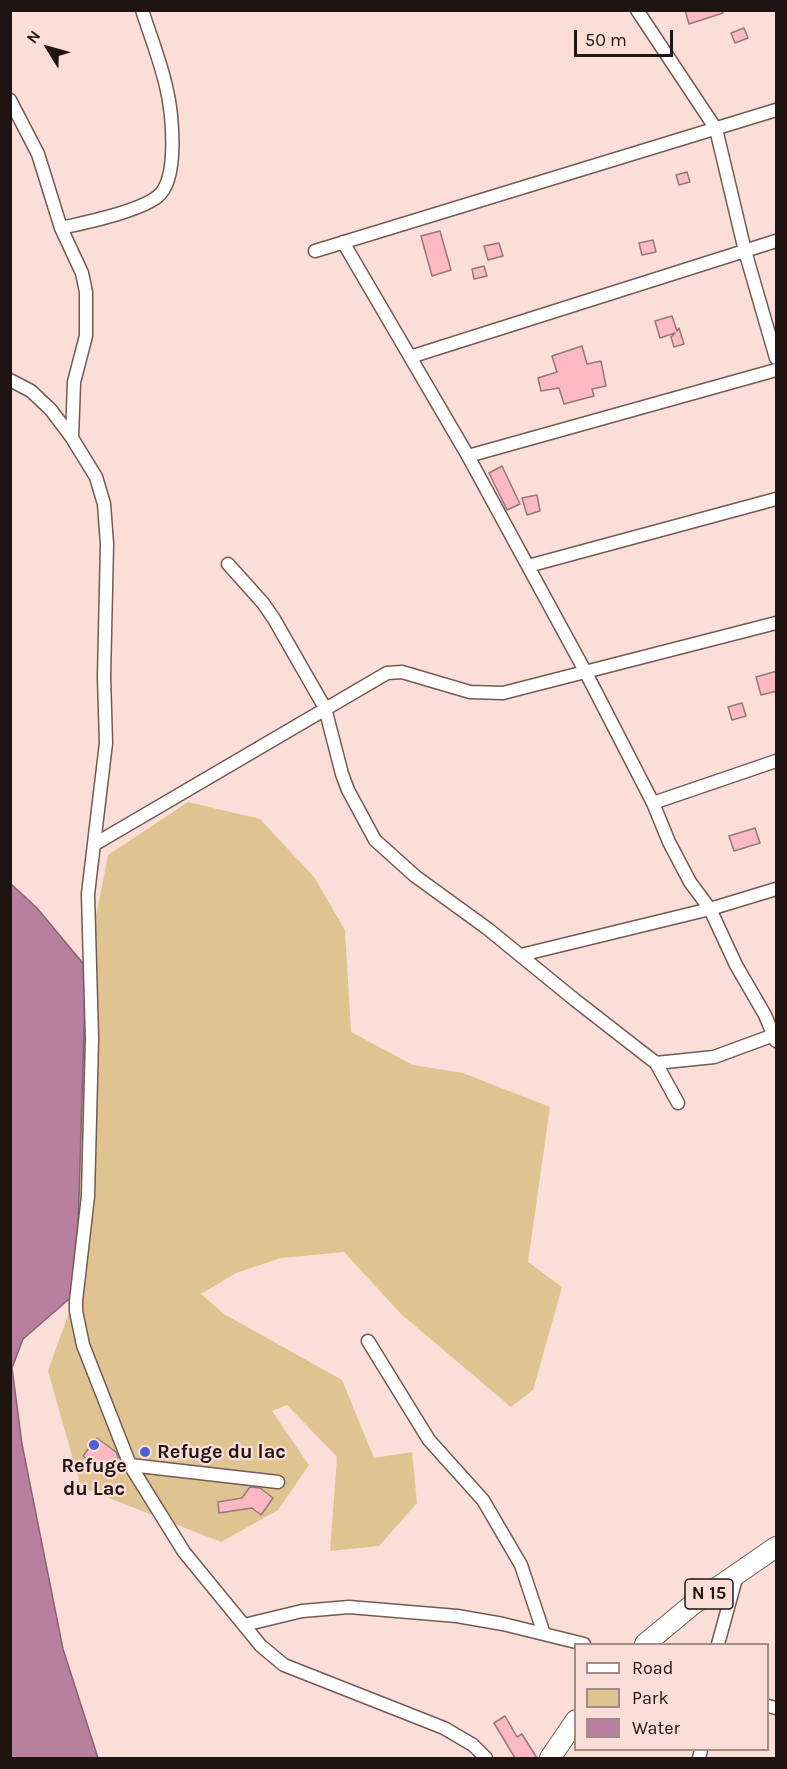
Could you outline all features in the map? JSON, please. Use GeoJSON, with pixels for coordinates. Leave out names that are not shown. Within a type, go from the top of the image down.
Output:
{"type":"FeatureCollection","features":[{"type":"Feature","properties":{"kind":"main road","name":"N 15"},"geometry":{"type":"LineString","coordinates":[[646,1643],[692,1605],[777,1546]]}},
{"type":"Feature","properties":{"kind":"main road"},"geometry":{"type":"LineString","coordinates":[[549,1758],[574,1723]]}},
{"type":"Feature","properties":{"kind":"street"},"geometry":{"type":"LineString","coordinates":[[61,228],[128,210],[158,197],[167,185],[171,168],[172,129],[166,86],[142,10]]}},
{"type":"Feature","properties":{"kind":"street"},"geometry":{"type":"LineString","coordinates":[[640,11],[716,129],[745,251],[777,358]]}},
{"type":"Feature","properties":{"kind":"street"},"geometry":{"type":"LineString","coordinates":[[11,99],[38,154],[61,228],[82,273],[86,292],[86,336],[74,382],[72,438]]}},
{"type":"Feature","properties":{"kind":"street"},"geometry":{"type":"LineString","coordinates":[[315,251],[777,110]]}},
{"type":"Feature","properties":{"kind":"street"},"geometry":{"type":"LineString","coordinates":[[410,357],[777,241]]}},
{"type":"Feature","properties":{"kind":"street"},"geometry":{"type":"LineString","coordinates":[[344,243],[468,456],[585,671],[653,803],[669,842],[690,882],[710,909],[736,964],[772,1020],[775,1038],[714,1057],[656,1063]]}},
{"type":"Feature","properties":{"kind":"street"},"geometry":{"type":"LineString","coordinates":[[468,456],[777,370]]}},
{"type":"Feature","properties":{"kind":"street"},"geometry":{"type":"LineString","coordinates":[[10,380],[31,391],[51,410],[72,438],[96,477],[104,504],[107,544],[104,677],[106,743],[88,894],[92,1039],[88,1196],[76,1311],[82,1345],[130,1466],[184,1552],[261,1646],[284,1665],[444,1728],[473,1745],[486,1758]]}},
{"type":"Feature","properties":{"kind":"street"},"geometry":{"type":"LineString","coordinates":[[528,566],[777,499]]}},
{"type":"Feature","properties":{"kind":"street"},"geometry":{"type":"LineString","coordinates":[[228,564],[263,603],[325,708],[348,790],[375,840],[415,876],[521,955],[574,1000],[656,1063],[678,1103]]}},
{"type":"Feature","properties":{"kind":"street"},"geometry":{"type":"LineString","coordinates":[[95,844],[387,673],[402,672],[470,692],[503,693],[777,623]]}},
{"type":"Feature","properties":{"kind":"street"},"geometry":{"type":"LineString","coordinates":[[653,803],[777,761]]}},
{"type":"Feature","properties":{"kind":"street"},"geometry":{"type":"LineString","coordinates":[[521,955],[710,909],[777,889]]}},
{"type":"Feature","properties":{"kind":"street"},"geometry":{"type":"LineString","coordinates":[[368,1341],[429,1440],[483,1500],[521,1566],[544,1634]]}},
{"type":"Feature","properties":{"kind":"street"},"geometry":{"type":"LineString","coordinates":[[130,1466],[278,1482]]}},
{"type":"Feature","properties":{"kind":"street"},"geometry":{"type":"LineString","coordinates":[[718,1643],[737,1575]]}},
{"type":"Feature","properties":{"kind":"street"},"geometry":{"type":"LineString","coordinates":[[244,1625],[302,1611],[349,1606],[457,1616],[503,1624],[580,1643]]}},
{"type":"Feature","properties":{"kind":"green space"},"geometry":{"type":"Polygon","coordinates":[[[188,802],[260,819],[314,877],[345,930],[351,1032],[413,1065],[463,1073],[550,1107],[528,1262],[562,1287],[533,1390],[511,1407],[401,1314],[344,1252],[281,1258],[236,1273],[201,1294],[224,1314],[342,1380],[374,1458],[412,1452],[417,1503],[379,1546],[330,1551],[337,1457],[287,1405],[272,1411],[309,1465],[278,1510],[221,1542],[81,1487],[48,1371],[76,1293],[86,967],[108,855],[188,802]]]}},
{"type":"Feature","properties":{"kind":"water"},"geometry":{"type":"Polygon","coordinates":[[[10,883],[37,908],[86,967],[76,1293],[23,1339],[12,1368],[22,1444],[63,1649],[98,1758],[11,1758],[10,883]]]}},
{"type":"Feature","properties":{"kind":"building"},"geometry":{"type":"Polygon","coordinates":[[[685,10],[723,10],[723,13],[689,24],[685,10]]]}},
{"type":"Feature","properties":{"kind":"building"},"geometry":{"type":"Polygon","coordinates":[[[744,28],[748,38],[735,43],[731,33],[744,28]]]}},
{"type":"Feature","properties":{"kind":"building"},"geometry":{"type":"Polygon","coordinates":[[[687,172],[690,182],[679,185],[676,175],[687,172]]]}},
{"type":"Feature","properties":{"kind":"building"},"geometry":{"type":"Polygon","coordinates":[[[440,231],[451,270],[432,276],[421,236],[440,231]]]}},
{"type":"Feature","properties":{"kind":"building"},"geometry":{"type":"Polygon","coordinates":[[[653,240],[656,252],[642,255],[639,243],[653,240]]]}},
{"type":"Feature","properties":{"kind":"building"},"geometry":{"type":"Polygon","coordinates":[[[499,243],[503,256],[488,260],[484,246],[499,243]]]}},
{"type":"Feature","properties":{"kind":"building"},"geometry":{"type":"Polygon","coordinates":[[[484,266],[487,276],[474,279],[472,269],[484,266]]]}},
{"type":"Feature","properties":{"kind":"building"},"geometry":{"type":"Polygon","coordinates":[[[672,316],[684,344],[674,347],[671,337],[675,333],[660,338],[655,321],[672,316]]]}},
{"type":"Feature","properties":{"kind":"building"},"geometry":{"type":"Polygon","coordinates":[[[582,346],[587,364],[601,361],[606,386],[592,389],[594,396],[564,404],[559,388],[541,391],[538,378],[557,372],[552,356],[582,346]]]}},
{"type":"Feature","properties":{"kind":"building"},"geometry":{"type":"Polygon","coordinates":[[[502,466],[520,504],[507,510],[489,473],[502,466]]]}},
{"type":"Feature","properties":{"kind":"building"},"geometry":{"type":"Polygon","coordinates":[[[537,495],[540,511],[527,515],[522,498],[537,495]]]}},
{"type":"Feature","properties":{"kind":"building"},"geometry":{"type":"Polygon","coordinates":[[[777,671],[777,691],[761,695],[756,677],[777,671]]]}},
{"type":"Feature","properties":{"kind":"building"},"geometry":{"type":"Polygon","coordinates":[[[742,703],[746,716],[732,720],[728,707],[742,703]]]}},
{"type":"Feature","properties":{"kind":"building"},"geometry":{"type":"Polygon","coordinates":[[[755,828],[760,843],[734,851],[729,836],[755,828]]]}},
{"type":"Feature","properties":{"kind":"building"},"geometry":{"type":"Polygon","coordinates":[[[97,1438],[116,1452],[118,1457],[106,1473],[83,1456],[97,1438]]]}},
{"type":"Feature","properties":{"kind":"building"},"geometry":{"type":"Polygon","coordinates":[[[250,1487],[260,1488],[273,1498],[261,1515],[252,1508],[219,1513],[218,1502],[242,1498],[250,1487]]]}},
{"type":"Feature","properties":{"kind":"building"},"geometry":{"type":"Polygon","coordinates":[[[505,1716],[517,1737],[522,1734],[537,1758],[515,1758],[494,1723],[505,1716]]]}},
{"type":"Feature","properties":{"kind":"place","name":"Refuge du Lac"},"geometry":{"type":"Point","coordinates":[94,1445]}},
{"type":"Feature","properties":{"kind":"place","name":"Refuge du lac"},"geometry":{"type":"Point","coordinates":[145,1452]}}]}
